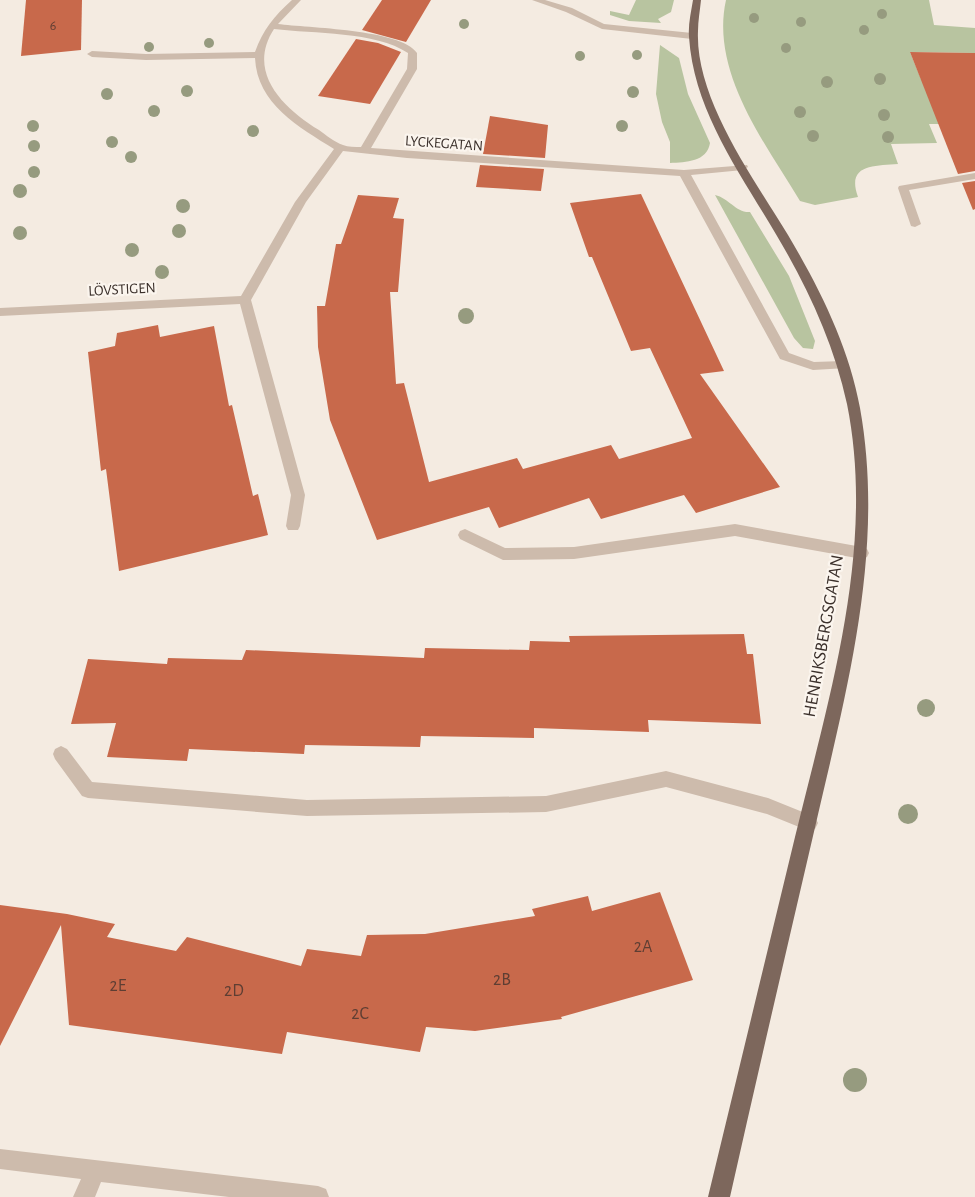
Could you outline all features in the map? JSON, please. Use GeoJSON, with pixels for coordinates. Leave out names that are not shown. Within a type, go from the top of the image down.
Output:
{"type":"FeatureCollection","features":[{"type":"Feature","properties":{"kind":"main road","name":"HENRIKSBERGSGATAN"},"geometry":{"type":"LineString","coordinates":[[698,0],[692,36],[706,96],[723,133],[799,264],[831,333],[843,365],[854,410],[864,480],[862,553],[841,679],[719,1197]]}},
{"type":"Feature","properties":{"kind":"street"},"geometry":{"type":"LineString","coordinates":[[92,54],[146,57],[259,55],[278,17],[297,0]]}},
{"type":"Feature","properties":{"kind":"street"},"geometry":{"type":"LineString","coordinates":[[536,0],[569,10],[602,26],[692,36]]}},
{"type":"Feature","properties":{"kind":"street"},"geometry":{"type":"LineString","coordinates":[[272,26],[383,39],[401,44],[411,51],[414,59],[412,69],[364,151]]}},
{"type":"Feature","properties":{"kind":"street","name":"LYCKEGATAN"},"geometry":{"type":"LineString","coordinates":[[259,55],[260,71],[272,96],[295,120],[340,148],[684,173],[743,167]]}},
{"type":"Feature","properties":{"kind":"street"},"geometry":{"type":"LineString","coordinates":[[293,526],[298,495],[245,300],[285,227],[325,165],[340,148]]}},
{"type":"Feature","properties":{"kind":"street"},"geometry":{"type":"LineString","coordinates":[[684,173],[784,356],[813,366],[843,365]]}},
{"type":"Feature","properties":{"kind":"street"},"geometry":{"type":"LineString","coordinates":[[915,224],[903,188],[975,176]]}},
{"type":"Feature","properties":{"kind":"street","name":"LÖVSTIGEN"},"geometry":{"type":"LineString","coordinates":[[0,312],[245,300]]}},
{"type":"Feature","properties":{"kind":"street"},"geometry":{"type":"LineString","coordinates":[[465,535],[503,554],[562,553],[735,530],[862,553]]}},
{"type":"Feature","properties":{"kind":"street"},"geometry":{"type":"LineString","coordinates":[[61,754],[88,790],[307,808],[534,805],[666,779],[768,806],[808,823]]}},
{"type":"Feature","properties":{"kind":"street"},"geometry":{"type":"LineString","coordinates":[[0,1159],[318,1197]]}},
{"type":"Feature","properties":{"kind":"street"},"geometry":{"type":"LineString","coordinates":[[84,1197],[95,1171]]}},
{"type":"Feature","properties":{"kind":"green space"},"geometry":{"type":"Polygon","coordinates":[[[636,0],[674,0],[671,12],[658,19],[661,23],[629,21],[610,15],[610,11],[629,15],[636,0]]]}},
{"type":"Feature","properties":{"kind":"green space"},"geometry":{"type":"Polygon","coordinates":[[[726,0],[929,0],[934,25],[975,28],[975,53],[910,52],[921,79],[975,81],[975,124],[929,124],[937,143],[891,144],[898,164],[872,167],[859,173],[855,186],[858,197],[815,205],[800,201],[757,131],[733,80],[726,54],[723,27],[726,0]]]}},
{"type":"Feature","properties":{"kind":"green space"},"geometry":{"type":"Polygon","coordinates":[[[660,45],[679,58],[688,94],[710,143],[705,154],[695,160],[670,163],[670,142],[662,122],[656,94],[660,45]]]}},
{"type":"Feature","properties":{"kind":"green space"},"geometry":{"type":"Polygon","coordinates":[[[715,195],[745,212],[750,212],[789,276],[815,341],[813,349],[803,348],[794,338],[715,195]]]}},
{"type":"Feature","properties":{"kind":"building"},"geometry":{"type":"Polygon","coordinates":[[[26,0],[82,0],[81,50],[21,56],[26,0]]]}},
{"type":"Feature","properties":{"kind":"building"},"geometry":{"type":"Polygon","coordinates":[[[382,0],[431,0],[406,42],[362,30],[382,0]]]}},
{"type":"Feature","properties":{"kind":"building"},"geometry":{"type":"Polygon","coordinates":[[[356,39],[378,43],[401,52],[370,104],[318,96],[356,39]]]}},
{"type":"Feature","properties":{"kind":"building"},"geometry":{"type":"Polygon","coordinates":[[[910,52],[975,53],[975,171],[958,174],[910,52]]]}},
{"type":"Feature","properties":{"kind":"building"},"geometry":{"type":"Polygon","coordinates":[[[490,116],[548,125],[545,158],[483,154],[490,116]]]}},
{"type":"Feature","properties":{"kind":"building"},"geometry":{"type":"Polygon","coordinates":[[[480,165],[544,169],[541,191],[476,187],[480,165]]]}},
{"type":"Feature","properties":{"kind":"building"},"geometry":{"type":"Polygon","coordinates":[[[975,181],[975,209],[973,210],[962,183],[975,181]]]}},
{"type":"Feature","properties":{"kind":"building"},"geometry":{"type":"Polygon","coordinates":[[[641,194],[724,371],[700,374],[780,487],[696,513],[684,495],[601,519],[589,498],[499,528],[489,507],[377,540],[330,420],[318,347],[317,306],[325,306],[336,244],[341,244],[358,195],[399,198],[393,218],[404,219],[398,292],[390,292],[396,384],[404,383],[429,482],[517,458],[523,469],[611,445],[619,459],[692,438],[650,348],[631,351],[592,257],[589,257],[570,203],[641,194]]]}},
{"type":"Feature","properties":{"kind":"building"},"geometry":{"type":"Polygon","coordinates":[[[158,325],[160,337],[214,326],[229,406],[232,405],[253,496],[258,494],[268,535],[119,571],[106,469],[101,471],[88,352],[115,346],[117,333],[158,325]]]}},
{"type":"Feature","properties":{"kind":"building"},"geometry":{"type":"Polygon","coordinates":[[[744,634],[747,654],[753,654],[761,724],[648,720],[649,732],[534,728],[534,738],[421,736],[420,747],[305,745],[304,754],[189,749],[187,761],[107,757],[116,723],[71,724],[88,659],[167,664],[168,658],[242,660],[246,650],[424,658],[425,648],[529,650],[530,641],[570,642],[569,636],[744,634]]]}},
{"type":"Feature","properties":{"kind":"building"},"geometry":{"type":"Polygon","coordinates":[[[660,892],[693,980],[561,1017],[562,1019],[475,1031],[426,1027],[420,1052],[287,1032],[282,1054],[69,1025],[61,925],[0,1046],[0,905],[67,914],[115,924],[107,937],[176,951],[187,937],[301,966],[307,949],[361,956],[367,935],[425,934],[535,916],[532,909],[588,896],[592,911],[660,892]]]}}]}
